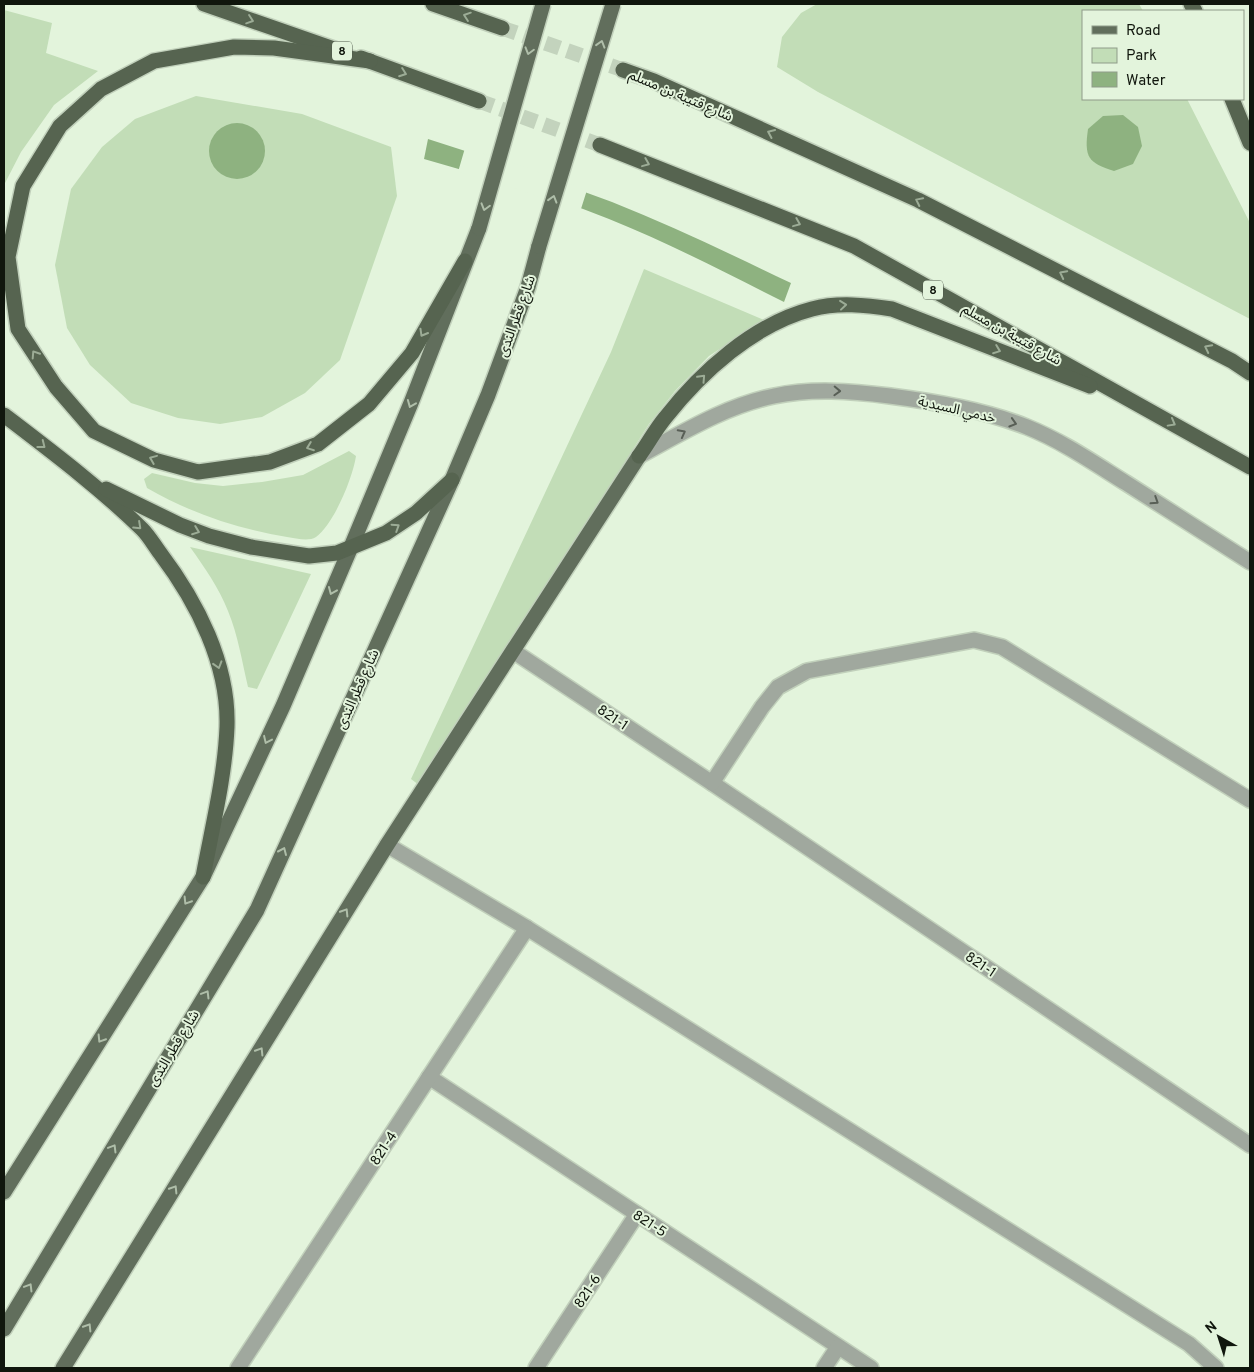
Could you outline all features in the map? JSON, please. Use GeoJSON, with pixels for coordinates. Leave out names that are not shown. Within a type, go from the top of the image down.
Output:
{"type":"FeatureCollection","features":[{"type":"Feature","properties":{"kind":"highway","name":"8"},"geometry":{"type":"LineString","coordinates":[[204,4],[479,101]]}},
{"type":"Feature","properties":{"kind":"highway"},"geometry":{"type":"LineString","coordinates":[[433,4],[502,28]]}},
{"type":"Feature","properties":{"kind":"highway"},"geometry":{"type":"LineString","coordinates":[[370,61],[274,48],[234,47],[154,62],[101,89],[60,126],[23,186],[8,257],[18,329],[56,387],[94,431],[154,460],[198,472],[270,462],[318,444],[369,404],[412,353],[465,261]]}},
{"type":"Feature","properties":{"kind":"highway","name":"شارع قتيبة بن مسلم"},"geometry":{"type":"LineString","coordinates":[[623,70],[654,81],[918,200],[1232,361],[1250,373]]}},
{"type":"Feature","properties":{"kind":"highway"},"geometry":{"type":"LineString","coordinates":[[1232,100],[1250,143]]}},
{"type":"Feature","properties":{"kind":"highway","name":"شارع قتيبة بن مسلم"},"geometry":{"type":"LineString","coordinates":[[600,145],[854,246],[1250,467]]}},
{"type":"Feature","properties":{"kind":"highway"},"geometry":{"type":"LineString","coordinates":[[639,456],[664,419],[713,366],[767,326],[813,308],[858,304],[892,309],[1146,408]]}},
{"type":"Feature","properties":{"kind":"highway"},"geometry":{"type":"LineString","coordinates":[[4,415],[89,481],[143,530],[173,570],[197,612],[211,642],[223,680],[227,726],[223,763],[203,877]]}},
{"type":"Feature","properties":{"kind":"highway"},"geometry":{"type":"LineString","coordinates":[[89,481],[180,525],[209,536],[251,547],[309,556],[337,553],[386,534],[416,513],[452,480]]}},
{"type":"Feature","properties":{"kind":"main road"},"geometry":{"type":"LineString","coordinates":[[4,1192],[203,877],[283,706],[411,403],[479,228],[543,4]]}},
{"type":"Feature","properties":{"kind":"main road","name":"شارع قطر الندى"},"geometry":{"type":"LineString","coordinates":[[4,1329],[256,910],[452,480],[488,395],[528,286],[613,4]]}},
{"type":"Feature","properties":{"kind":"main road"},"geometry":{"type":"LineString","coordinates":[[63,1368],[387,845],[639,456]]}},
{"type":"Feature","properties":{"kind":"street","name":"خدمي السيدية"},"geometry":{"type":"LineString","coordinates":[[639,456],[700,423],[736,407],[773,396],[812,390],[855,392],[915,399],[979,413],[1027,427],[1071,448],[1250,562]]}},
{"type":"Feature","properties":{"kind":"street"},"geometry":{"type":"LineString","coordinates":[[712,783],[778,687],[807,671],[974,640],[1002,647],[1250,800]]}},
{"type":"Feature","properties":{"kind":"street","name":"821-1"},"geometry":{"type":"LineString","coordinates":[[513,651],[1250,1144]]}},
{"type":"Feature","properties":{"kind":"street"},"geometry":{"type":"LineString","coordinates":[[387,845],[527,928],[1189,1344],[1216,1368]]}},
{"type":"Feature","properties":{"kind":"street","name":"821-4"},"geometry":{"type":"LineString","coordinates":[[238,1368],[527,928]]}},
{"type":"Feature","properties":{"kind":"street","name":"821-5"},"geometry":{"type":"LineString","coordinates":[[429,1077],[871,1368]]}},
{"type":"Feature","properties":{"kind":"street","name":"821-6"},"geometry":{"type":"LineString","coordinates":[[536,1368],[638,1214]]}},
{"type":"Feature","properties":{"kind":"street"},"geometry":{"type":"LineString","coordinates":[[824,1368],[838,1346]]}},
{"type":"Feature","properties":{"kind":"green space"},"geometry":{"type":"Polygon","coordinates":[[[817,4],[1139,4],[1142,10],[1082,10],[1082,100],[1188,100],[1250,223],[1250,319],[818,92],[777,67],[782,37],[801,13],[817,4]]]}},
{"type":"Feature","properties":{"kind":"green space"},"geometry":{"type":"Polygon","coordinates":[[[4,10],[52,23],[46,53],[98,71],[54,105],[21,152],[4,185],[4,10]]]}},
{"type":"Feature","properties":{"kind":"green space"},"geometry":{"type":"Polygon","coordinates":[[[196,96],[302,114],[391,147],[397,196],[340,360],[305,393],[262,417],[220,424],[178,418],[131,403],[90,365],[67,328],[55,265],[71,189],[102,147],[135,119],[196,96]]]}},
{"type":"Feature","properties":{"kind":"green space"},"geometry":{"type":"Polygon","coordinates":[[[644,269],[764,320],[709,356],[675,391],[649,424],[419,785],[411,779],[611,352],[644,269]]]}},
{"type":"Feature","properties":{"kind":"green space"},"geometry":{"type":"Polygon","coordinates":[[[349,451],[356,456],[342,499],[323,531],[316,537],[309,539],[269,534],[215,519],[180,505],[147,488],[144,479],[152,473],[195,483],[223,486],[262,482],[303,475],[349,451]]]}},
{"type":"Feature","properties":{"kind":"green space"},"geometry":{"type":"Polygon","coordinates":[[[190,547],[311,574],[257,689],[248,687],[235,629],[220,594],[190,547]]]}},
{"type":"Feature","properties":{"kind":"water"},"geometry":{"type":"Polygon","coordinates":[[[1123,115],[1138,127],[1142,146],[1133,164],[1114,171],[1098,165],[1090,158],[1087,146],[1088,129],[1103,116],[1123,115]]]}},
{"type":"Feature","properties":{"kind":"water"},"geometry":{"type":"Polygon","coordinates":[[[237,123],[248,125],[257,131],[263,140],[265,151],[263,162],[257,171],[248,177],[237,179],[226,177],[217,171],[211,162],[209,151],[211,140],[217,131],[226,125],[237,123]]]}},
{"type":"Feature","properties":{"kind":"water"},"geometry":{"type":"Polygon","coordinates":[[[428,139],[612,202],[702,241],[791,283],[784,302],[675,248],[609,219],[540,194],[424,159],[428,139]]]}},
{"type":"Feature","properties":{"kind":"pier"},"geometry":{"type":"Polygon","coordinates":[[[465,148],[522,166],[587,190],[580,212],[517,189],[458,172],[465,148]]]}},
{"type":"Feature","properties":{"kind":"tunnel"},"geometry":{"type":"LineString","coordinates":[[502,28],[623,70]]}},
{"type":"Feature","properties":{"kind":"tunnel"},"geometry":{"type":"LineString","coordinates":[[479,101],[600,145]]}}]}
